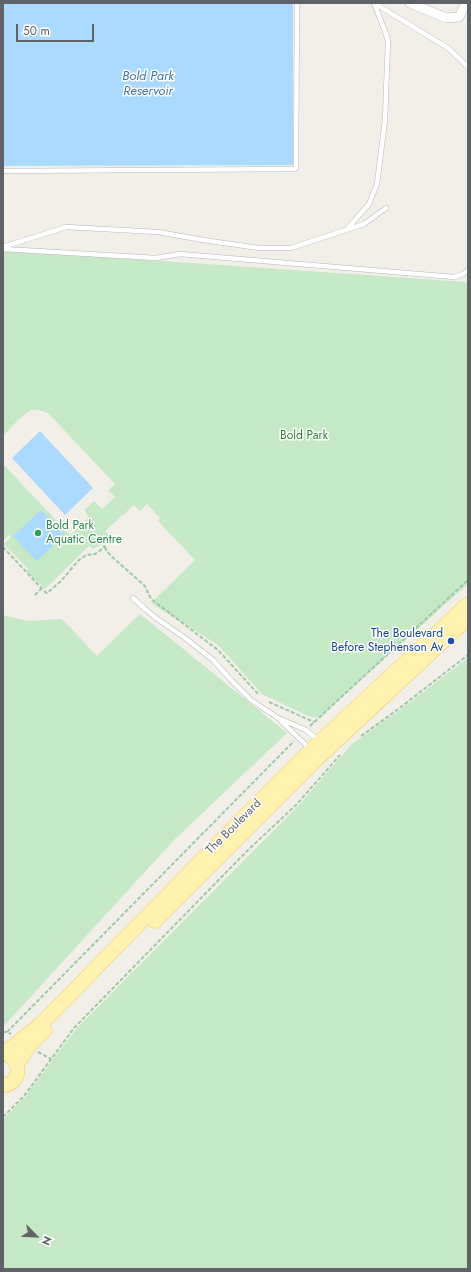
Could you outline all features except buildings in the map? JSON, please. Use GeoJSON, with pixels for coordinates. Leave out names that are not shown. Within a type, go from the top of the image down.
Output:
{"type":"FeatureCollection","features":[{"type":"Feature","properties":{"kind":"main road","name":"The Boulevard"},"geometry":{"type":"LineString","coordinates":[[16,1064],[29,1046],[319,750],[468,604]]}},
{"type":"Feature","properties":{"kind":"main road","name":"The Boulevard"},"geometry":{"type":"LineString","coordinates":[[3,1054],[40,1025],[245,816],[468,618]]}},
{"type":"Feature","properties":{"kind":"main road","name":"The Boulevard"},"geometry":{"type":"LineString","coordinates":[[3,1054],[14,1059],[18,1069],[14,1080],[4,1086]]}},
{"type":"Feature","properties":{"kind":"street"},"geometry":{"type":"LineString","coordinates":[[410,3],[446,18],[459,17],[466,3]]}},
{"type":"Feature","properties":{"kind":"lane"},"geometry":{"type":"LineString","coordinates":[[3,171],[296,168],[297,3]]}},
{"type":"Feature","properties":{"kind":"lane"},"geometry":{"type":"LineString","coordinates":[[374,3],[448,48],[468,66]]}},
{"type":"Feature","properties":{"kind":"lane"},"geometry":{"type":"LineString","coordinates":[[346,230],[369,204],[377,184],[384,127],[388,41],[386,30],[374,3]]}},
{"type":"Feature","properties":{"kind":"lane"},"geometry":{"type":"LineString","coordinates":[[3,248],[66,228],[158,232],[259,248],[292,248],[364,224],[386,208]]}},
{"type":"Feature","properties":{"kind":"lane"},"geometry":{"type":"LineString","coordinates":[[3,248],[156,258],[180,254],[454,277],[464,274],[468,270]]}},
{"type":"Feature","properties":{"kind":"lane"},"geometry":{"type":"LineString","coordinates":[[133,598],[144,609],[213,660],[250,700],[278,718],[306,730],[319,750]]}},
{"type":"Feature","properties":{"kind":"lane"},"geometry":{"type":"LineString","coordinates":[[278,718],[298,737],[319,750]]}},
{"type":"Feature","properties":{"kind":"path"},"geometry":{"type":"LineString","coordinates":[[102,544],[110,556],[145,586],[151,599],[218,650],[258,694],[270,703],[314,722]]}},
{"type":"Feature","properties":{"kind":"path"},"geometry":{"type":"LineString","coordinates":[[3,547],[45,592],[49,592],[78,561],[86,555],[95,554],[104,547]]}},
{"type":"Feature","properties":{"kind":"path"},"geometry":{"type":"LineString","coordinates":[[306,730],[468,580]]}},
{"type":"Feature","properties":{"kind":"path"},"geometry":{"type":"LineString","coordinates":[[34,596],[42,588]]}},
{"type":"Feature","properties":{"kind":"path"},"geometry":{"type":"LineString","coordinates":[[357,739],[468,655]]}},
{"type":"Feature","properties":{"kind":"path"},"geometry":{"type":"LineString","coordinates":[[7,1032],[298,737]]}},
{"type":"Feature","properties":{"kind":"path"},"geometry":{"type":"LineString","coordinates":[[3,1117],[24,1096],[74,1028],[247,851],[297,804],[341,754]]}},
{"type":"Feature","properties":{"kind":"green space","name":"Bold Park"},"geometry":{"type":"Polygon","coordinates":[[[3,249],[466,282],[468,285],[468,584],[327,710],[321,718],[308,716],[262,694],[218,645],[151,603],[195,560],[158,521],[160,518],[147,504],[140,511],[134,505],[105,531],[112,539],[93,549],[89,546],[45,589],[26,571],[28,569],[4,544],[11,537],[9,535],[3,541],[3,464],[70,535],[89,517],[84,510],[94,501],[102,509],[115,497],[108,490],[115,484],[48,413],[36,410],[28,412],[3,436],[3,249]]]}},
{"type":"Feature","properties":{"kind":"green space"},"geometry":{"type":"Polygon","coordinates":[[[140,614],[287,733],[174,840],[3,1027],[3,615],[28,621],[63,620],[97,656],[140,614]]]}},
{"type":"Feature","properties":{"kind":"green space"},"geometry":{"type":"Polygon","coordinates":[[[468,658],[468,1269],[3,1269],[3,1120],[25,1097],[76,1029],[298,806],[352,744],[468,658]]]}},
{"type":"Feature","properties":{"kind":"water","name":"Bold Park Reservoir"},"geometry":{"type":"Polygon","coordinates":[[[3,3],[293,3],[293,165],[3,166],[3,3]]]}},
{"type":"Feature","properties":{"kind":"water"},"geometry":{"type":"Polygon","coordinates":[[[40,431],[93,488],[65,515],[12,458],[40,431]]]}},
{"type":"Feature","properties":{"kind":"water"},"geometry":{"type":"Polygon","coordinates":[[[41,510],[64,535],[37,561],[13,536],[41,510]]]}},
{"type":"Feature","properties":{"kind":"place","name":"Bold Park Aquatic Centre"},"geometry":{"type":"Point","coordinates":[38,533]}},
{"type":"Feature","properties":{"kind":"place","name":"The Boulevard Before Stephenson Av"},"geometry":{"type":"Point","coordinates":[451,641]}}]}
